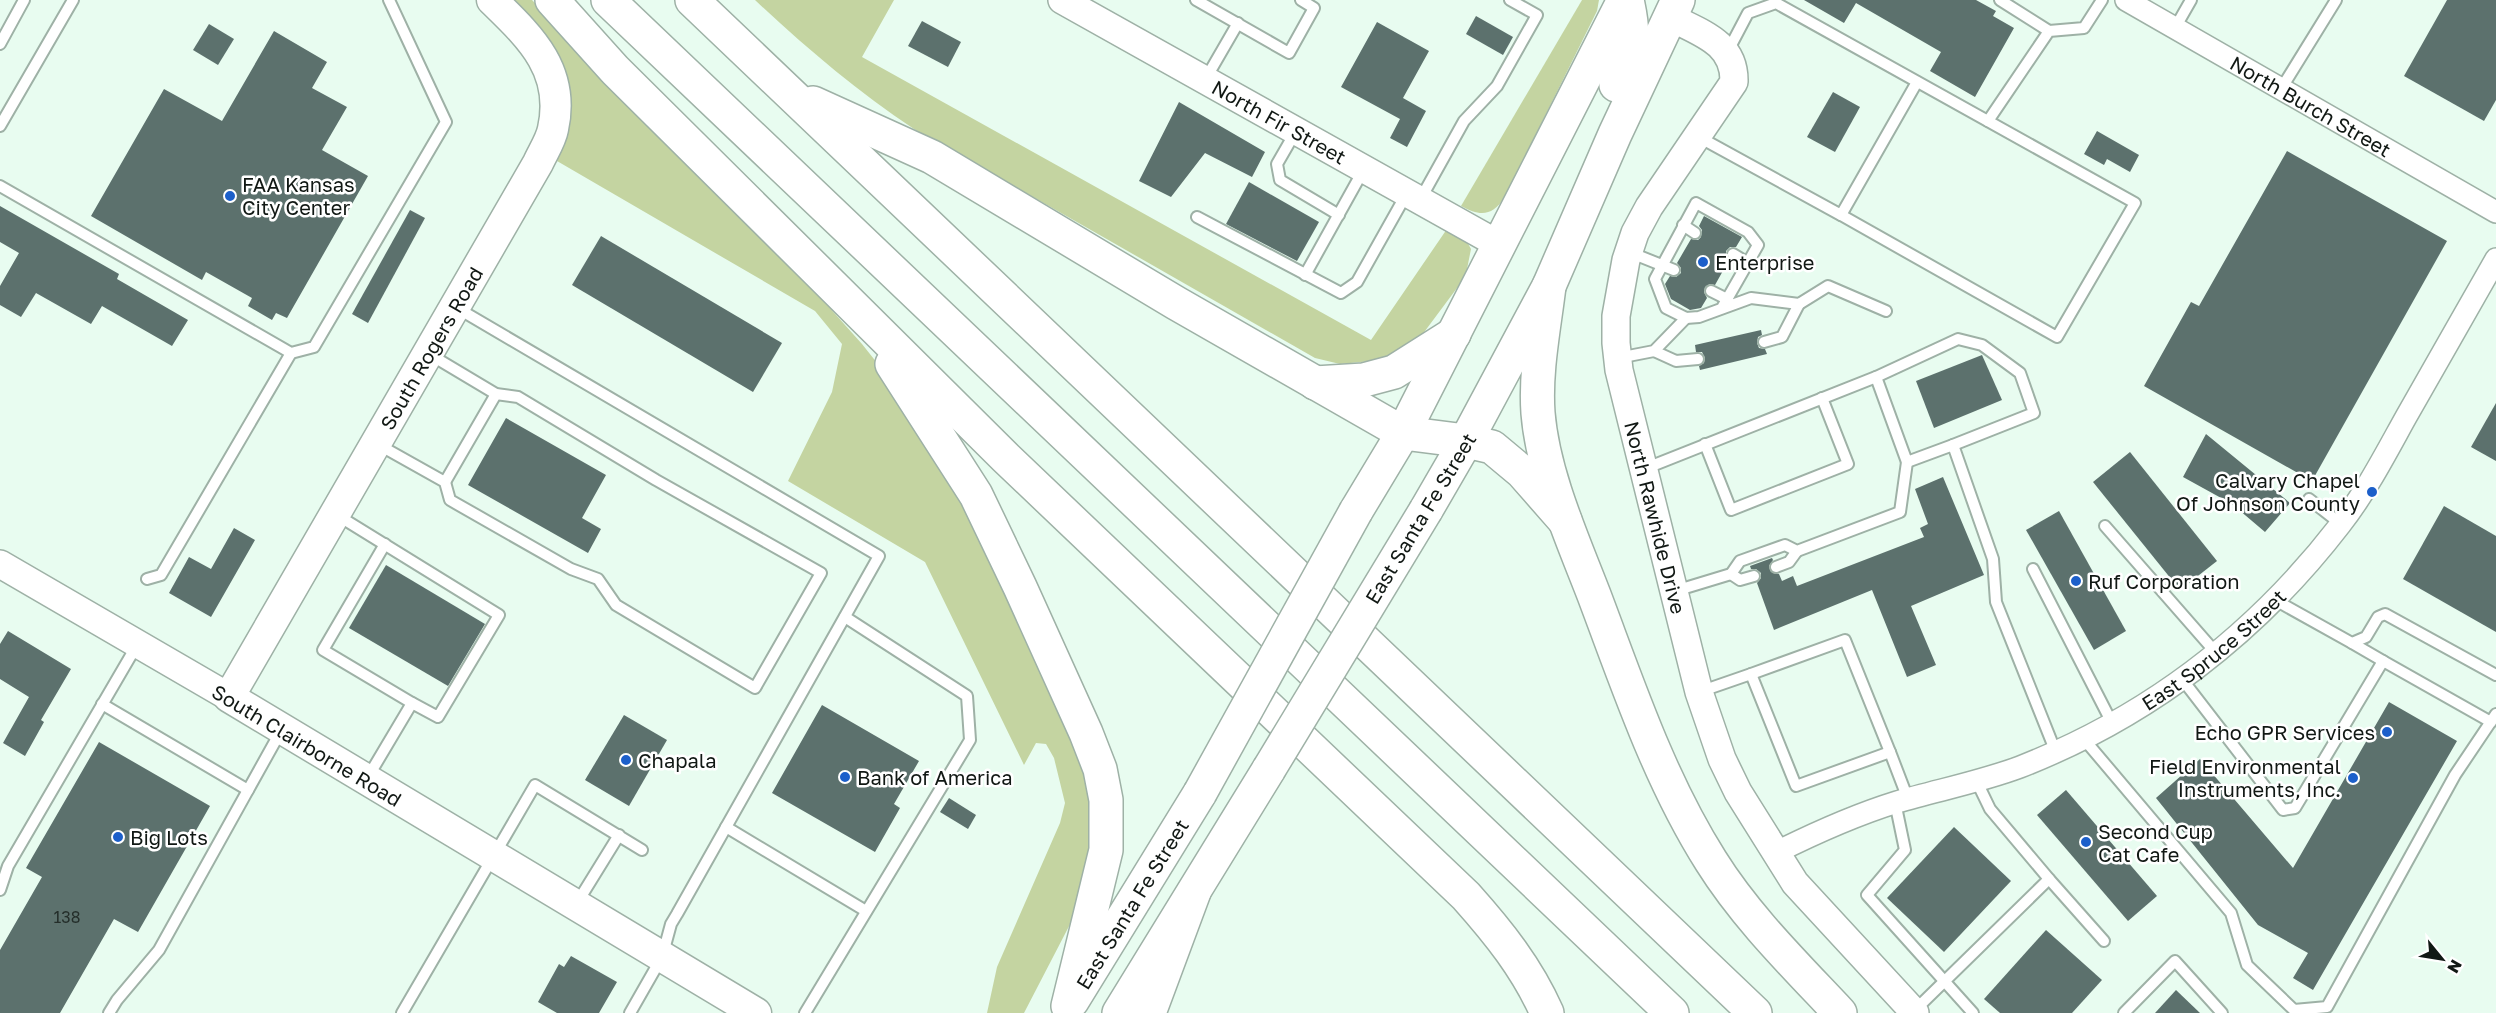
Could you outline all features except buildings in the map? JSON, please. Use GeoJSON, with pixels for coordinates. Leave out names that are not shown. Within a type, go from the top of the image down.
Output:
{"type":"FeatureCollection","features":[{"type":"Feature","properties":{"kind":"main road","name":"South Rogers Road"},"geometry":{"type":"LineString","coordinates":[[229,697],[538,163],[553,129],[556,95],[551,75],[531,38],[492,0]]}},
{"type":"Feature","properties":{"kind":"main road"},"geometry":{"type":"LineString","coordinates":[[552,0],[615,70],[1005,458],[1466,896],[1517,957],[1534,984],[1547,1013]]}},
{"type":"Feature","properties":{"kind":"main road"},"geometry":{"type":"LineString","coordinates":[[608,0],[1672,1013]]}},
{"type":"Feature","properties":{"kind":"main road"},"geometry":{"type":"LineString","coordinates":[[692,0],[1755,1013]]}},
{"type":"Feature","properties":{"kind":"main road"},"geometry":{"type":"LineString","coordinates":[[1614,134],[1614,89],[1630,53],[1633,26],[1625,0]]}},
{"type":"Feature","properties":{"kind":"main road","name":"East Santa Fe Street"},"geometry":{"type":"LineString","coordinates":[[1066,1010],[1200,793],[1356,511],[1403,433],[1625,0]]}},
{"type":"Feature","properties":{"kind":"main road","name":"East Santa Fe Street"},"geometry":{"type":"LineString","coordinates":[[1119,1013],[1467,441],[1549,286],[1671,6]]}},
{"type":"Feature","properties":{"kind":"main road"},"geometry":{"type":"LineString","coordinates":[[790,93],[932,157],[1403,433],[1467,441],[1492,447],[1507,458],[1565,521]]}},
{"type":"Feature","properties":{"kind":"main road"},"geometry":{"type":"LineString","coordinates":[[1549,286],[1538,384],[1538,413],[1547,459],[1565,521],[1641,717],[1689,824],[1712,863],[1745,908],[1840,1013]]}},
{"type":"Feature","properties":{"kind":"main road"},"geometry":{"type":"LineString","coordinates":[[872,325],[893,365],[976,495],[1086,732],[1100,769],[1106,800],[1106,850],[1066,1010]]}},
{"type":"Feature","properties":{"kind":"main road"},"geometry":{"type":"LineString","coordinates":[[1315,383],[1364,380],[1394,372],[1454,334]]}},
{"type":"Feature","properties":{"kind":"main road","name":"South Clairborne Road"},"geometry":{"type":"LineString","coordinates":[[229,697],[756,1013]]}},
{"type":"Feature","properties":{"kind":"main road"},"geometry":{"type":"LineString","coordinates":[[1149,1013],[1194,892]]}},
{"type":"Feature","properties":{"kind":"street","name":"North Fir Street"},"geometry":{"type":"LineString","coordinates":[[1062,0],[1498,244]]}},
{"type":"Feature","properties":{"kind":"street","name":"North Burch Street"},"geometry":{"type":"LineString","coordinates":[[2126,0],[2496,212]]}},
{"type":"Feature","properties":{"kind":"street"},"geometry":{"type":"LineString","coordinates":[[1671,6],[1728,52]]}},
{"type":"Feature","properties":{"kind":"street","name":"North Rawhide Drive"},"geometry":{"type":"LineString","coordinates":[[1728,52],[1734,66],[1734,82],[1649,207],[1629,252],[1616,316],[1618,358],[1699,693],[1722,759],[1738,792],[1775,853],[1810,902],[1914,1012]]}},
{"type":"Feature","properties":{"kind":"street","name":"East Spruce Street"},"geometry":{"type":"LineString","coordinates":[[1775,853],[1840,822],[1902,801],[2020,767],[2112,723],[2217,654],[2276,600],[2341,524],[2379,465],[2496,259]]}},
{"type":"Feature","properties":{"kind":"street","name":"South Clairborne Road"},"geometry":{"type":"LineString","coordinates":[[0,564],[229,697]]}},
{"type":"Feature","properties":{"kind":"lane"},"geometry":{"type":"LineString","coordinates":[[0,44],[24,0]]}},
{"type":"Feature","properties":{"kind":"lane"},"geometry":{"type":"LineString","coordinates":[[0,126],[73,0]]}},
{"type":"Feature","properties":{"kind":"lane"},"geometry":{"type":"LineString","coordinates":[[0,186],[291,353],[314,347],[446,122],[389,0]]}},
{"type":"Feature","properties":{"kind":"lane"},"geometry":{"type":"LineString","coordinates":[[1196,0],[1289,53],[1314,8],[1301,0]]}},
{"type":"Feature","properties":{"kind":"lane"},"geometry":{"type":"LineString","coordinates":[[1197,217],[1341,293],[1357,282],[1464,121],[1497,86],[1537,15],[1510,0]]}},
{"type":"Feature","properties":{"kind":"lane"},"geometry":{"type":"LineString","coordinates":[[1728,52],[1753,0]]}},
{"type":"Feature","properties":{"kind":"lane"},"geometry":{"type":"LineString","coordinates":[[2000,0],[2049,32],[2084,28],[2102,0]]}},
{"type":"Feature","properties":{"kind":"lane"},"geometry":{"type":"LineString","coordinates":[[2175,28],[2191,0]]}},
{"type":"Feature","properties":{"kind":"lane"},"geometry":{"type":"LineString","coordinates":[[2281,89],[2336,0]]}},
{"type":"Feature","properties":{"kind":"lane"},"geometry":{"type":"LineString","coordinates":[[1697,136],[2057,337],[2134,202],[1776,3],[1748,13]]}},
{"type":"Feature","properties":{"kind":"lane"},"geometry":{"type":"LineString","coordinates":[[1205,80],[1238,23]]}},
{"type":"Feature","properties":{"kind":"lane"},"geometry":{"type":"LineString","coordinates":[[1988,121],[2049,32]]}},
{"type":"Feature","properties":{"kind":"lane"},"geometry":{"type":"LineString","coordinates":[[1841,215],[1917,82]]}},
{"type":"Feature","properties":{"kind":"lane"},"geometry":{"type":"LineString","coordinates":[[1296,131],[1277,164],[1280,180],[1339,214]]}},
{"type":"Feature","properties":{"kind":"lane"},"geometry":{"type":"LineString","coordinates":[[1305,275],[1364,169]]}},
{"type":"Feature","properties":{"kind":"lane"},"geometry":{"type":"LineString","coordinates":[[1724,304],[1758,245],[1748,232],[1696,202],[1655,279],[1666,308],[1686,318],[1699,317],[1724,304],[1751,298],[1799,304]]}},
{"type":"Feature","properties":{"kind":"lane"},"geometry":{"type":"LineString","coordinates":[[1683,225],[1695,233]]}},
{"type":"Feature","properties":{"kind":"lane"},"geometry":{"type":"LineString","coordinates":[[1629,252],[1674,270]]}},
{"type":"Feature","properties":{"kind":"lane"},"geometry":{"type":"LineString","coordinates":[[1733,254],[1748,263]]}},
{"type":"Feature","properties":{"kind":"lane"},"geometry":{"type":"LineString","coordinates":[[1764,342],[1782,338],[1799,304],[1828,286],[1886,310]]}},
{"type":"Feature","properties":{"kind":"lane"},"geometry":{"type":"LineString","coordinates":[[1711,291],[1724,304]]}},
{"type":"Feature","properties":{"kind":"lane"},"geometry":{"type":"LineString","coordinates":[[455,306],[879,556],[671,924],[662,957],[630,1013]]}},
{"type":"Feature","properties":{"kind":"lane"},"geometry":{"type":"LineString","coordinates":[[1618,358],[1654,351],[1686,318]]}},
{"type":"Feature","properties":{"kind":"lane"},"geometry":{"type":"LineString","coordinates":[[1643,469],[1876,377],[1958,339],[1982,345],[2020,372],[2034,413],[1907,462]]}},
{"type":"Feature","properties":{"kind":"lane"},"geometry":{"type":"LineString","coordinates":[[1654,351],[1676,361],[1698,359]]}},
{"type":"Feature","properties":{"kind":"lane"},"geometry":{"type":"LineString","coordinates":[[147,579],[161,575],[291,353]]}},
{"type":"Feature","properties":{"kind":"lane"},"geometry":{"type":"LineString","coordinates":[[428,353],[496,394],[518,397],[656,480],[821,573],[755,688],[616,605],[598,579],[572,569],[450,501],[445,482],[496,394]]}},
{"type":"Feature","properties":{"kind":"lane"},"geometry":{"type":"LineString","coordinates":[[1776,567],[1789,562],[1797,551],[1900,512],[1907,462],[1876,377]]}},
{"type":"Feature","properties":{"kind":"lane"},"geometry":{"type":"LineString","coordinates":[[1705,444],[1731,510],[1848,464],[1822,398]]}},
{"type":"Feature","properties":{"kind":"lane"},"geometry":{"type":"LineString","coordinates":[[376,443],[445,482]]}},
{"type":"Feature","properties":{"kind":"lane"},"geometry":{"type":"LineString","coordinates":[[1953,445],[1993,559],[1996,602],[2055,750]]}},
{"type":"Feature","properties":{"kind":"lane"},"geometry":{"type":"LineString","coordinates":[[2309,499],[2341,524]]}},
{"type":"Feature","properties":{"kind":"lane"},"geometry":{"type":"LineString","coordinates":[[335,514],[385,544],[499,615],[438,717],[323,650],[385,544]]}},
{"type":"Feature","properties":{"kind":"lane"},"geometry":{"type":"LineString","coordinates":[[2105,526],[2217,654]]}},
{"type":"Feature","properties":{"kind":"lane"},"geometry":{"type":"LineString","coordinates":[[1675,591],[1731,574],[1740,561],[1785,545],[1797,551]]}},
{"type":"Feature","properties":{"kind":"lane"},"geometry":{"type":"LineString","coordinates":[[2033,569],[2112,723]]}},
{"type":"Feature","properties":{"kind":"lane"},"geometry":{"type":"LineString","coordinates":[[1731,574],[1740,580],[1754,576]]}},
{"type":"Feature","properties":{"kind":"lane"},"geometry":{"type":"LineString","coordinates":[[2083,738],[2231,913],[2247,965],[2294,1010],[2327,1006],[2455,775],[2493,718],[2382,661],[2276,600]]}},
{"type":"Feature","properties":{"kind":"lane"},"geometry":{"type":"LineString","coordinates":[[2352,643],[2366,637],[2378,616],[2385,614],[2496,675]]}},
{"type":"Feature","properties":{"kind":"lane"},"geometry":{"type":"LineString","coordinates":[[805,1013],[970,740],[967,696],[845,617]]}},
{"type":"Feature","properties":{"kind":"lane"},"geometry":{"type":"LineString","coordinates":[[1699,693],[1845,640],[1890,752],[1902,801],[1905,850],[1867,895],[1973,1013]]}},
{"type":"Feature","properties":{"kind":"lane"},"geometry":{"type":"LineString","coordinates":[[0,890],[8,866],[138,644]]}},
{"type":"Feature","properties":{"kind":"lane"},"geometry":{"type":"LineString","coordinates":[[2182,679],[2283,810],[2295,808],[2382,661]]}},
{"type":"Feature","properties":{"kind":"lane"},"geometry":{"type":"LineString","coordinates":[[1751,674],[1797,786],[1890,752]]}},
{"type":"Feature","properties":{"kind":"lane"},"geometry":{"type":"LineString","coordinates":[[366,780],[412,703]]}},
{"type":"Feature","properties":{"kind":"lane"},"geometry":{"type":"LineString","coordinates":[[102,704],[248,790]]}},
{"type":"Feature","properties":{"kind":"lane"},"geometry":{"type":"LineString","coordinates":[[109,1013],[117,1000],[159,950],[282,729]]}},
{"type":"Feature","properties":{"kind":"lane"},"geometry":{"type":"LineString","coordinates":[[1976,780],[1990,809],[2104,941]]}},
{"type":"Feature","properties":{"kind":"lane"},"geometry":{"type":"LineString","coordinates":[[402,1013],[535,785],[642,850]]}},
{"type":"Feature","properties":{"kind":"lane"},"geometry":{"type":"LineString","coordinates":[[726,827],[866,911]]}},
{"type":"Feature","properties":{"kind":"lane"},"geometry":{"type":"LineString","coordinates":[[576,905],[619,835]]}},
{"type":"Feature","properties":{"kind":"lane"},"geometry":{"type":"LineString","coordinates":[[1914,1012],[2049,879]]}},
{"type":"Feature","properties":{"kind":"lane"},"geometry":{"type":"LineString","coordinates":[[2124,1013],[2175,960],[2222,1013]]}},
{"type":"Feature","properties":{"kind":"green space"},"geometry":{"type":"Polygon","coordinates":[[[508,0],[532,0],[811,287],[889,378],[950,473],[1081,756],[1097,833],[1080,905],[1024,1013],[987,1013],[997,967],[1060,823],[1065,803],[1054,758],[1046,744],[1036,743],[1024,765],[925,562],[788,481],[832,392],[842,344],[815,311],[557,161],[565,135],[508,0]]]}},
{"type":"Feature","properties":{"kind":"green space"},"geometry":{"type":"Polygon","coordinates":[[[755,0],[894,0],[862,57],[1371,340],[1449,226],[1466,240],[1471,249],[1467,269],[1460,284],[1422,335],[1382,360],[1340,364],[1315,358],[914,129],[872,100],[832,68],[755,0]]]}},
{"type":"Feature","properties":{"kind":"green space"},"geometry":{"type":"Polygon","coordinates":[[[1582,0],[1599,0],[1597,11],[1505,197],[1495,208],[1486,213],[1474,212],[1461,206],[1582,0]]]}},
{"type":"Feature","properties":{"kind":"place","name":"FAA Kansas City Center"},"geometry":{"type":"Point","coordinates":[230,196]}},
{"type":"Feature","properties":{"kind":"place","name":"Enterprise"},"geometry":{"type":"Point","coordinates":[1703,262]}},
{"type":"Feature","properties":{"kind":"place","name":"Calvary Chapel Of Johnson County"},"geometry":{"type":"Point","coordinates":[2372,492]}},
{"type":"Feature","properties":{"kind":"place","name":"Ruf Corporation"},"geometry":{"type":"Point","coordinates":[2076,581]}},
{"type":"Feature","properties":{"kind":"place","name":"Echo GPR Services"},"geometry":{"type":"Point","coordinates":[2387,732]}},
{"type":"Feature","properties":{"kind":"place","name":"Chapala"},"geometry":{"type":"Point","coordinates":[626,760]}},
{"type":"Feature","properties":{"kind":"place","name":"Bank of America"},"geometry":{"type":"Point","coordinates":[845,777]}},
{"type":"Feature","properties":{"kind":"place","name":"Field Environmental Instruments, Inc."},"geometry":{"type":"Point","coordinates":[2353,778]}},
{"type":"Feature","properties":{"kind":"place","name":"Big Lots"},"geometry":{"type":"Point","coordinates":[118,837]}},
{"type":"Feature","properties":{"kind":"place","name":"Second Cup Cat Cafe"},"geometry":{"type":"Point","coordinates":[2086,842]}}]}
